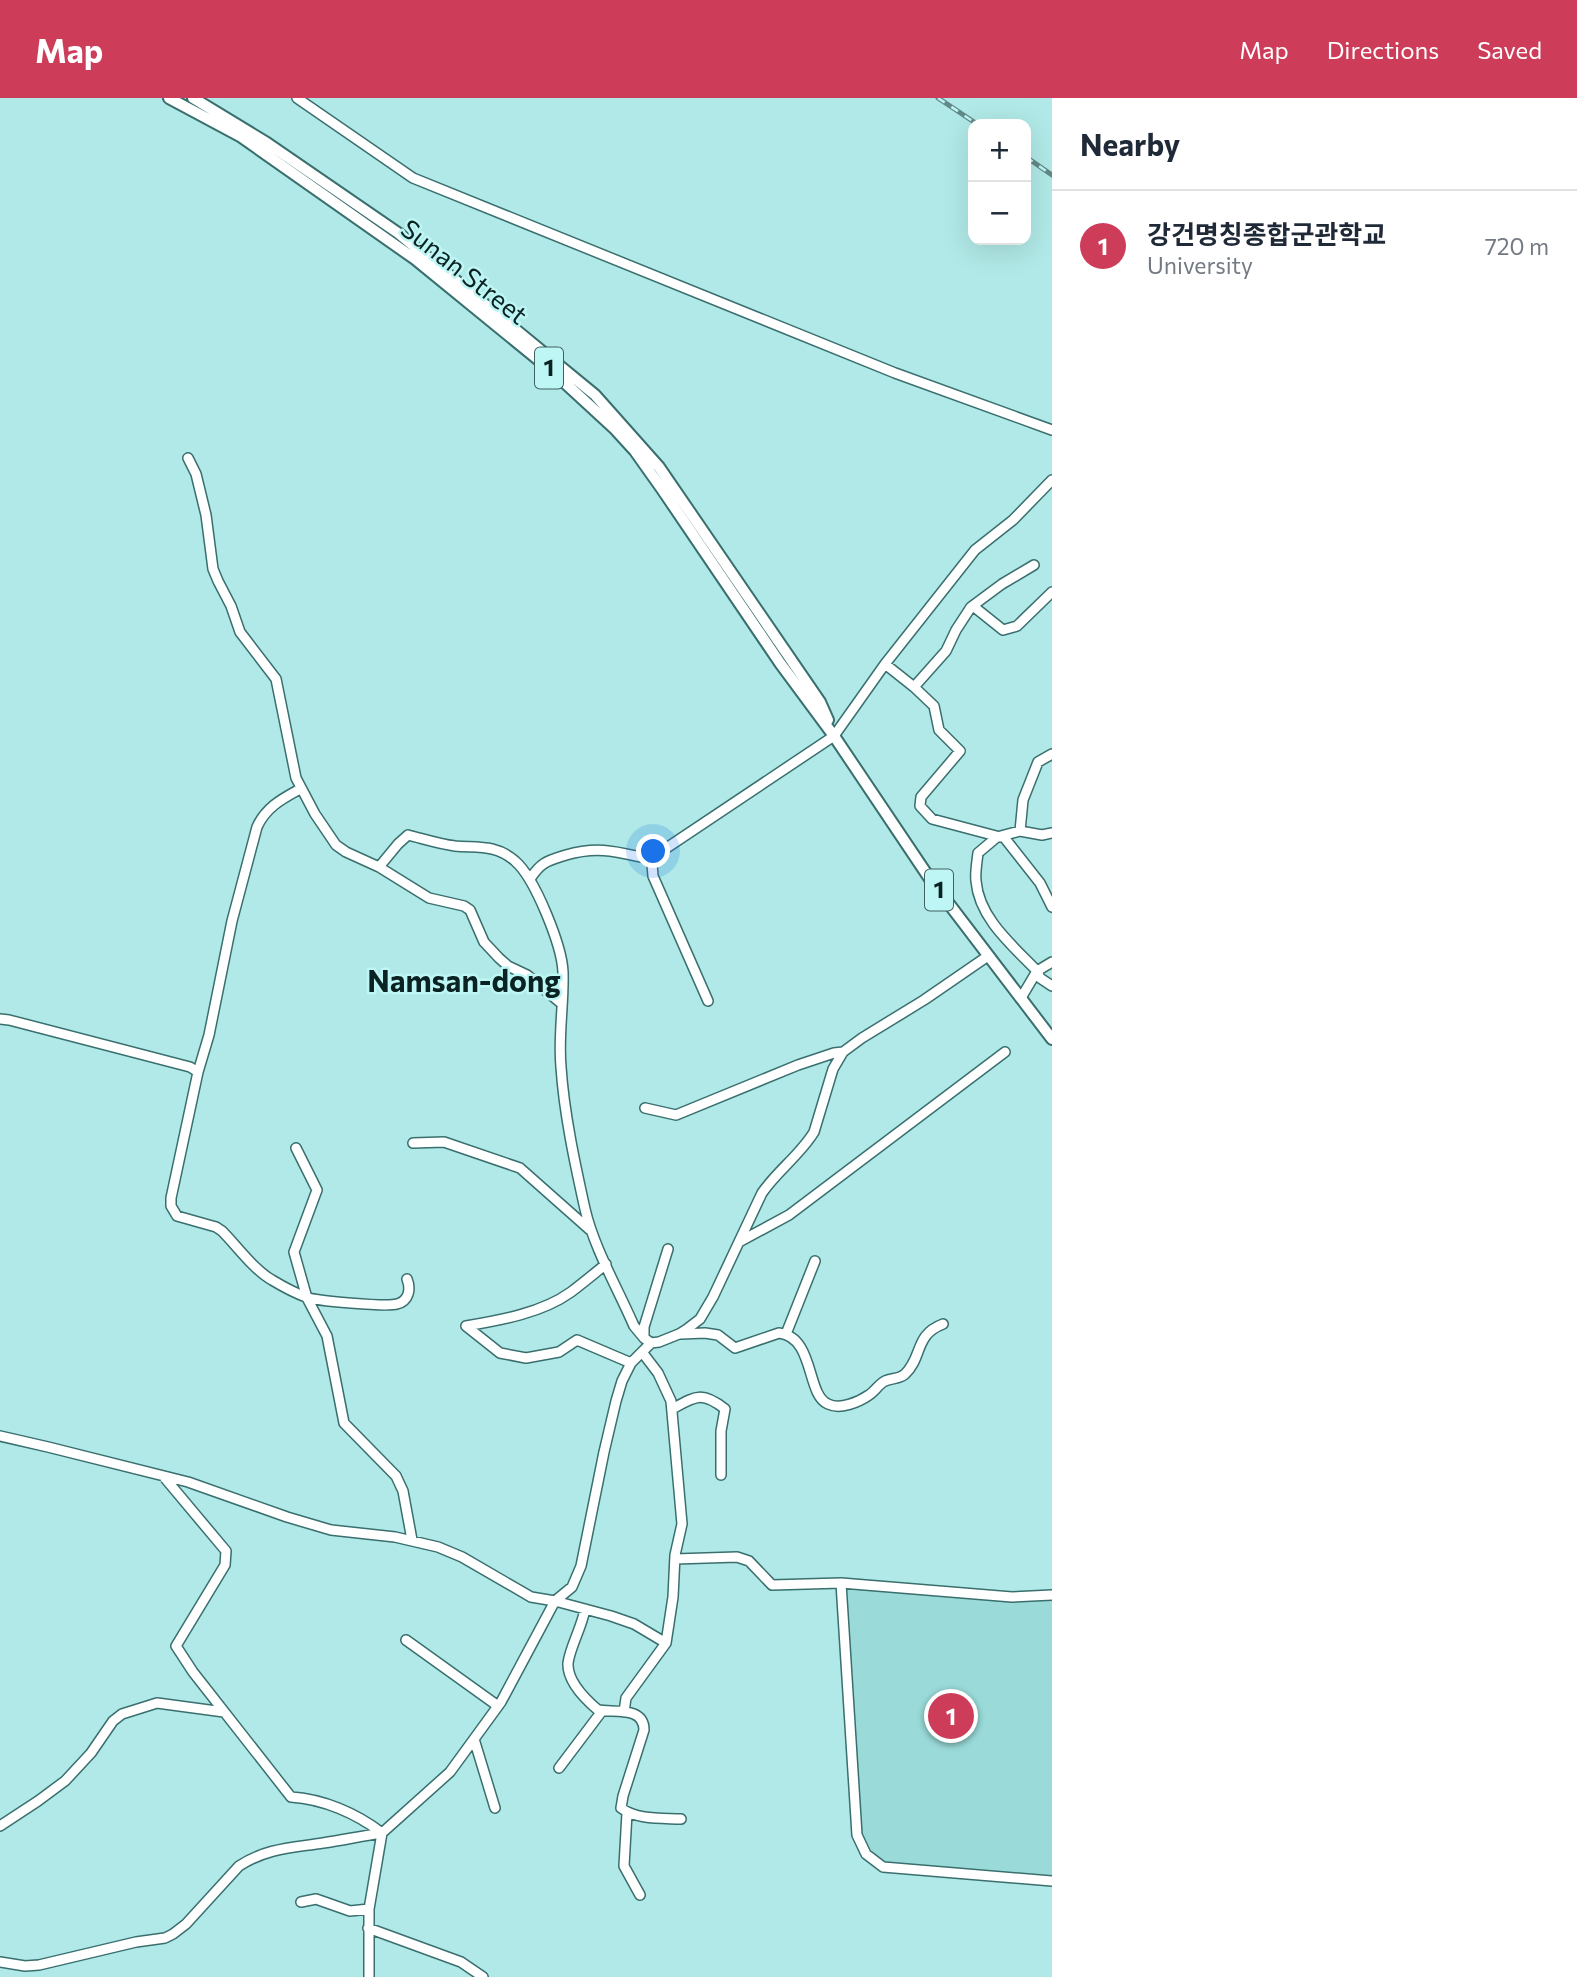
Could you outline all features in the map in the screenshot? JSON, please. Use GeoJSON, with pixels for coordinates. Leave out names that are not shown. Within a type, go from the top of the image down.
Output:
{"type":"FeatureCollection","features":[{"type":"Feature","properties":{"kind":"main road","name":"Sunan Street"},"geometry":{"type":"LineString","coordinates":[[169,98],[240,136],[415,259],[583,398],[635,452],[930,878],[1052,1039]]}},
{"type":"Feature","properties":{"kind":"main road","name":"Sunan Street"},"geometry":{"type":"LineString","coordinates":[[193,98],[267,143],[398,233],[595,395],[659,467],[820,702],[834,736]]}},
{"type":"Feature","properties":{"kind":"street"},"geometry":{"type":"LineString","coordinates":[[297,98],[413,178],[882,368],[1052,430]]}},
{"type":"Feature","properties":{"kind":"street"},"geometry":{"type":"LineString","coordinates":[[188,458],[196,474],[206,515],[213,569],[240,632],[276,679],[291,760],[300,789],[336,845],[379,867],[429,898],[464,906],[470,910],[484,942],[499,958],[508,966],[527,975],[561,1003]]}},
{"type":"Feature","properties":{"kind":"street"},"geometry":{"type":"LineString","coordinates":[[708,1002],[653,876],[654,860],[659,853],[834,736],[885,664],[975,550],[1013,520],[1052,480]]}},
{"type":"Feature","properties":{"kind":"street"},"geometry":{"type":"LineString","coordinates":[[914,687],[946,651],[956,630],[973,606],[1034,565]]}},
{"type":"Feature","properties":{"kind":"street"},"geometry":{"type":"LineString","coordinates":[[973,606],[1003,630],[1017,626],[1052,592]]}},
{"type":"Feature","properties":{"kind":"street"},"geometry":{"type":"LineString","coordinates":[[885,664],[934,706],[939,730],[960,751],[921,797],[920,806],[932,819],[1002,836],[1040,883],[1052,907]]}},
{"type":"Feature","properties":{"kind":"street"},"geometry":{"type":"LineString","coordinates":[[1020,831],[1023,800],[1038,762],[1052,754]]}},
{"type":"Feature","properties":{"kind":"street"},"geometry":{"type":"LineString","coordinates":[[300,789],[273,804],[262,815],[257,827],[232,921],[209,1035],[198,1072],[171,1198],[173,1211],[183,1219],[216,1227],[263,1274],[307,1298],[395,1305],[400,1304],[408,1294],[410,1285],[407,1279]]}},
{"type":"Feature","properties":{"kind":"street"},"geometry":{"type":"LineString","coordinates":[[1052,833],[1042,835],[1020,831],[1002,836],[978,853],[975,879],[980,900],[997,930],[1037,971],[1040,978],[1052,986]]}},
{"type":"Feature","properties":{"kind":"street"},"geometry":{"type":"LineString","coordinates":[[379,867],[408,835],[450,845],[487,847],[515,860],[530,879],[561,958],[562,1076],[583,1197],[592,1231],[634,1326],[648,1340],[659,1342],[679,1334],[700,1319],[762,1193],[814,1132],[833,1069],[843,1052],[988,956]]}},
{"type":"Feature","properties":{"kind":"street"},"geometry":{"type":"LineString","coordinates":[[530,879],[543,862],[583,850],[600,849],[654,860]]}},
{"type":"Feature","properties":{"kind":"street"},"geometry":{"type":"LineString","coordinates":[[1021,998],[1037,971],[1052,962]]}},
{"type":"Feature","properties":{"kind":"street"},"geometry":{"type":"LineString","coordinates":[[0,1019],[198,1072]]}},
{"type":"Feature","properties":{"kind":"street"},"geometry":{"type":"LineString","coordinates":[[645,1108],[676,1115],[798,1065],[843,1052]]}},
{"type":"Feature","properties":{"kind":"street"},"geometry":{"type":"LineString","coordinates":[[739,1242],[789,1215],[1005,1052]]}},
{"type":"Feature","properties":{"kind":"street"},"geometry":{"type":"LineString","coordinates":[[413,1143],[444,1142],[520,1168],[592,1231]]}},
{"type":"Feature","properties":{"kind":"street"},"geometry":{"type":"LineString","coordinates":[[296,1148],[317,1190],[294,1252],[307,1298],[327,1336],[344,1423],[396,1476],[403,1491],[412,1539]]}},
{"type":"Feature","properties":{"kind":"street"},"geometry":{"type":"LineString","coordinates":[[0,1962],[39,1965],[136,1942],[165,1938],[186,1924],[239,1866],[249,1859],[285,1847],[382,1833],[450,1772],[498,1706],[555,1601],[572,1587],[581,1566],[604,1451],[622,1381],[648,1340],[644,1327],[668,1249]]}},
{"type":"Feature","properties":{"kind":"street"},"geometry":{"type":"LineString","coordinates":[[786,1334],[815,1261]]}},
{"type":"Feature","properties":{"kind":"street"},"geometry":{"type":"LineString","coordinates":[[606,1264],[570,1293],[545,1306],[492,1322],[466,1326],[500,1353],[526,1358],[559,1352],[577,1340],[631,1363]]}},
{"type":"Feature","properties":{"kind":"street"},"geometry":{"type":"LineString","coordinates":[[679,1334],[718,1335],[735,1348],[779,1333],[786,1334],[793,1339],[810,1365],[821,1398],[827,1404],[837,1406],[847,1405],[870,1395],[883,1381],[902,1377],[908,1371],[927,1333],[943,1324]]}},
{"type":"Feature","properties":{"kind":"street"},"geometry":{"type":"LineString","coordinates":[[624,1712],[626,1698],[666,1643],[675,1559],[682,1524],[673,1409],[658,1373],[642,1352]]}},
{"type":"Feature","properties":{"kind":"street"},"geometry":{"type":"LineString","coordinates":[[673,1409],[694,1397],[704,1396],[724,1409],[721,1475]]}},
{"type":"Feature","properties":{"kind":"street"},"geometry":{"type":"LineString","coordinates":[[0,1436],[164,1476],[331,1530],[412,1539],[462,1557],[531,1597],[555,1601],[634,1624],[666,1643]]}},
{"type":"Feature","properties":{"kind":"street"},"geometry":{"type":"LineString","coordinates":[[164,1476],[226,1550],[225,1565],[176,1646],[290,1797],[308,1798],[363,1818],[382,1833]]}},
{"type":"Feature","properties":{"kind":"street"},"geometry":{"type":"LineString","coordinates":[[675,1559],[737,1557],[748,1561],[772,1585],[841,1583],[1012,1597],[1052,1595]]}},
{"type":"Feature","properties":{"kind":"street"},"geometry":{"type":"LineString","coordinates":[[841,1583],[857,1835],[866,1854],[883,1867],[1052,1881]]}},
{"type":"Feature","properties":{"kind":"street"},"geometry":{"type":"LineString","coordinates":[[585,1609],[568,1664],[575,1684],[591,1704],[602,1711],[634,1714],[644,1723],[621,1808],[637,1816],[681,1819]]}},
{"type":"Feature","properties":{"kind":"street"},"geometry":{"type":"LineString","coordinates":[[406,1640],[498,1706]]}},
{"type":"Feature","properties":{"kind":"street"},"geometry":{"type":"LineString","coordinates":[[0,1826],[65,1781],[91,1753],[113,1721],[122,1714],[157,1703],[224,1712]]}},
{"type":"Feature","properties":{"kind":"street"},"geometry":{"type":"LineString","coordinates":[[559,1768],[602,1711]]}},
{"type":"Feature","properties":{"kind":"street"},"geometry":{"type":"LineString","coordinates":[[474,1740],[495,1808]]}},
{"type":"Feature","properties":{"kind":"street"},"geometry":{"type":"LineString","coordinates":[[627,1813],[624,1866],[640,1895]]}},
{"type":"Feature","properties":{"kind":"street"},"geometry":{"type":"LineString","coordinates":[[369,1977],[369,1909],[382,1833]]}},
{"type":"Feature","properties":{"kind":"street"},"geometry":{"type":"LineString","coordinates":[[301,1902],[316,1899],[350,1912],[369,1909]]}},
{"type":"Feature","properties":{"kind":"street"},"geometry":{"type":"LineString","coordinates":[[368,1928],[461,1962],[483,1977]]}},
{"type":"Feature","properties":{"kind":"shaded area"},"geometry":{"type":"Polygon","coordinates":[[[841,1583],[1052,1595],[1052,1881],[883,1867],[866,1854],[857,1835],[841,1583]]]}},
{"type":"Feature","properties":{"kind":"railway"},"geometry":{"type":"LineString","coordinates":[[938,98],[970,119]]}},
{"type":"Feature","properties":{"kind":"railway"},"geometry":{"type":"LineString","coordinates":[[1031,160],[1052,175]]}},
{"type":"Feature","properties":{"kind":"place","name":"강건명칭종합군관학교"},"geometry":{"type":"Point","coordinates":[951,1716]}},
{"type":"Feature","properties":{"kind":"district","name":"Namsan-dong"},"geometry":{"type":"Point","coordinates":[464,982]}}]}
